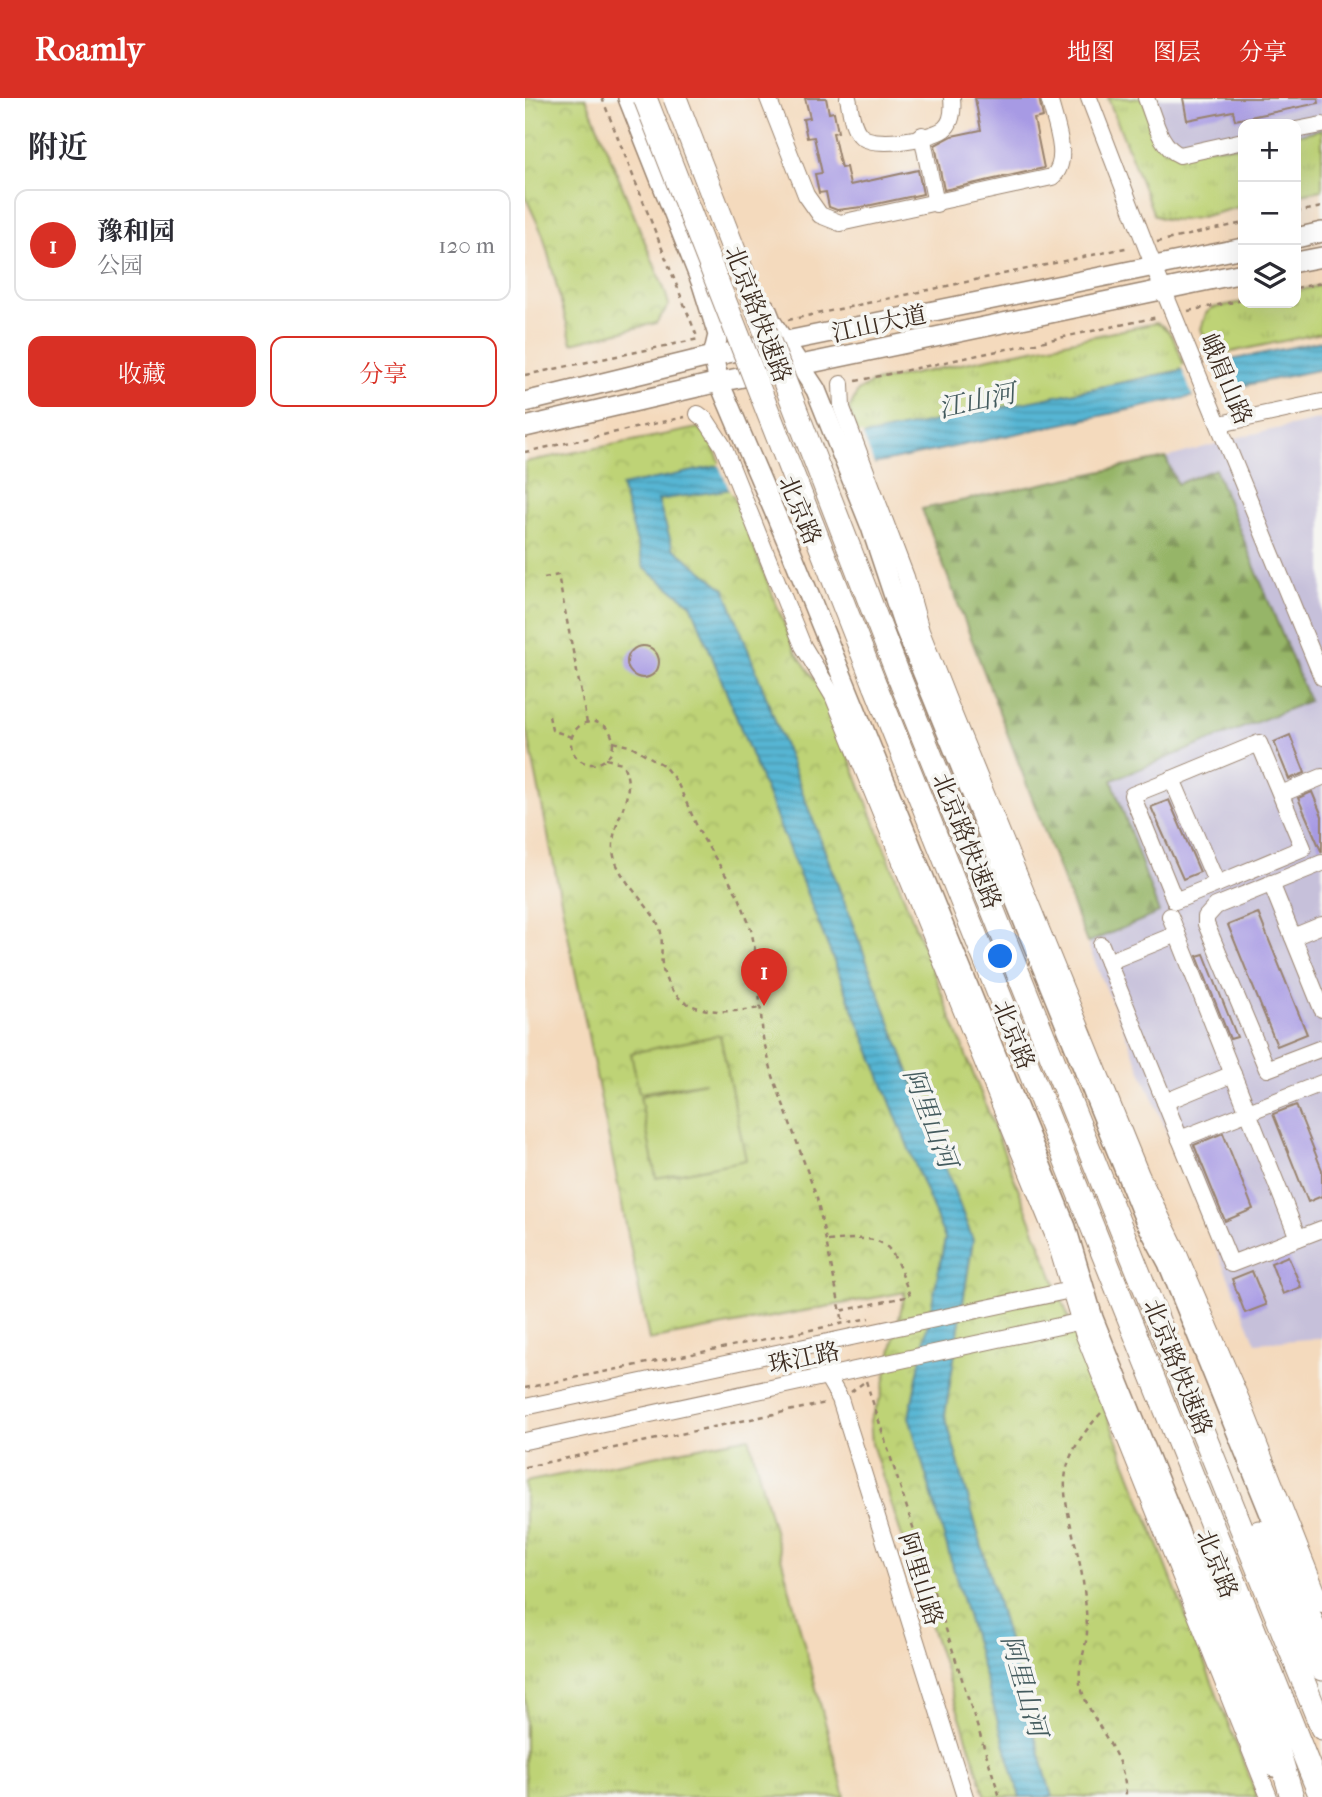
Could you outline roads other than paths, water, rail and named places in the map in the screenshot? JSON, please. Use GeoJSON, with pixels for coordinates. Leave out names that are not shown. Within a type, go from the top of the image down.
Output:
{"type":"FeatureCollection","features":[{"type":"Feature","properties":{"kind":"highway","name":"北京路快速路"},"geometry":{"type":"LineString","coordinates":[[645,98],[875,685],[1321,1797]]}},
{"type":"Feature","properties":{"kind":"highway","name":"北京路快速路"},"geometry":{"type":"LineString","coordinates":[[675,98],[899,677],[1322,1728]]}},
{"type":"Feature","properties":{"kind":"highway"},"geometry":{"type":"LineString","coordinates":[[1085,1203],[1114,1321],[1211,1562],[1233,1632],[1271,1726],[1292,1797]]}},
{"type":"Feature","properties":{"kind":"highway"},"geometry":{"type":"LineString","coordinates":[[1132,1252],[1169,1321],[1260,1534],[1322,1669]]}},
{"type":"Feature","properties":{"kind":"main road","name":"北京路"},"geometry":{"type":"LineString","coordinates":[[628,98],[679,224],[718,335],[713,356],[719,382],[1066,1227],[1077,1289],[1086,1320],[1286,1797]]}},
{"type":"Feature","properties":{"kind":"main road"},"geometry":{"type":"LineString","coordinates":[[681,98],[772,323],[842,433],[857,472],[905,629],[1145,1220],[1173,1276],[1322,1642]]}},
{"type":"Feature","properties":{"kind":"main road"},"geometry":{"type":"LineString","coordinates":[[1301,237],[1322,232]]}},
{"type":"Feature","properties":{"kind":"main road","name":"江山大道"},"geometry":{"type":"LineString","coordinates":[[525,402],[713,356],[1238,249]]}},
{"type":"Feature","properties":{"kind":"main road"},"geometry":{"type":"LineString","coordinates":[[1301,261],[1322,257]]}},
{"type":"Feature","properties":{"kind":"main road","name":"江山大道"},"geometry":{"type":"LineString","coordinates":[[525,428],[719,382],[1238,274]]}},
{"type":"Feature","properties":{"kind":"street"},"geometry":{"type":"LineString","coordinates":[[768,98],[806,195],[826,220],[848,222],[1046,180],[1057,173],[1062,157],[1049,98]]}},
{"type":"Feature","properties":{"kind":"street"},"geometry":{"type":"LineString","coordinates":[[848,98],[854,127],[869,142],[888,142],[946,127],[953,107],[952,98]]}},
{"type":"Feature","properties":{"kind":"street","name":"峨眉山路"},"geometry":{"type":"LineString","coordinates":[[1089,98],[1154,267],[1322,677]]}},
{"type":"Feature","properties":{"kind":"street"},"geometry":{"type":"LineString","coordinates":[[1146,98],[1164,144],[1171,152],[1179,155],[1238,142]]}},
{"type":"Feature","properties":{"kind":"street"},"geometry":{"type":"LineString","coordinates":[[1301,129],[1322,125]]}},
{"type":"Feature","properties":{"kind":"street"},"geometry":{"type":"LineString","coordinates":[[922,135],[936,204]]}},
{"type":"Feature","properties":{"kind":"street"},"geometry":{"type":"LineString","coordinates":[[841,384],[842,433]]}},
{"type":"Feature","properties":{"kind":"street"},"geometry":{"type":"LineString","coordinates":[[1220,424],[1322,402]]}},
{"type":"Feature","properties":{"kind":"street"},"geometry":{"type":"LineString","coordinates":[[698,414],[706,420],[727,454],[803,646],[833,696],[1077,1289]]}},
{"type":"Feature","properties":{"kind":"street"},"geometry":{"type":"LineString","coordinates":[[857,472],[906,578],[921,631],[952,710],[1141,1175],[1175,1245],[1243,1404],[1322,1604]]}},
{"type":"Feature","properties":{"kind":"street"},"geometry":{"type":"LineString","coordinates":[[1259,743],[1303,848],[1175,901],[1132,795],[1173,779],[1259,743]]}},
{"type":"Feature","properties":{"kind":"street"},"geometry":{"type":"LineString","coordinates":[[1281,794],[1322,777]]}},
{"type":"Feature","properties":{"kind":"street"},"geometry":{"type":"LineString","coordinates":[[1173,779],[1217,884]]}},
{"type":"Feature","properties":{"kind":"street"},"geometry":{"type":"LineString","coordinates":[[1322,863],[1216,906],[1206,917],[1206,924],[1267,1069],[1322,1048]]}},
{"type":"Feature","properties":{"kind":"street"},"geometry":{"type":"LineString","coordinates":[[1271,883],[1293,937],[1318,986],[1322,1009]]}},
{"type":"Feature","properties":{"kind":"street"},"geometry":{"type":"LineString","coordinates":[[1170,916],[1298,1238]]}},
{"type":"Feature","properties":{"kind":"street"},"geometry":{"type":"LineString","coordinates":[[1293,937],[1322,925]]}},
{"type":"Feature","properties":{"kind":"street"},"geometry":{"type":"LineString","coordinates":[[1108,962],[1177,934]]}},
{"type":"Feature","properties":{"kind":"street"},"geometry":{"type":"LineString","coordinates":[[1101,945],[1231,1264],[1322,1229]]}},
{"type":"Feature","properties":{"kind":"street"},"geometry":{"type":"LineString","coordinates":[[1165,1102],[1233,1074]]}},
{"type":"Feature","properties":{"kind":"street"},"geometry":{"type":"LineString","coordinates":[[1180,1139],[1322,1083]]}},
{"type":"Feature","properties":{"kind":"street","name":"珠江路"},"geometry":{"type":"LineString","coordinates":[[525,1407],[1077,1289]]}},
{"type":"Feature","properties":{"kind":"street"},"geometry":{"type":"LineString","coordinates":[[1086,1320],[1111,1402],[1269,1797]]}},
{"type":"Feature","properties":{"kind":"street","name":"珠江路"},"geometry":{"type":"LineString","coordinates":[[525,1441],[1086,1320]]}},
{"type":"Feature","properties":{"kind":"street","name":"阿里山路"},"geometry":{"type":"LineString","coordinates":[[827,1376],[840,1399],[965,1797]]}},
{"type":"Feature","properties":{"kind":"water"},"geometry":{"type":"Polygon","coordinates":[[[1322,341],[1322,369],[807,478],[658,500],[673,548],[725,589],[973,1240],[945,1415],[1052,1797],[1020,1797],[909,1417],[945,1239],[691,604],[644,568],[621,486],[1322,341]]]}},
{"type":"Feature","properties":{"kind":"place","name":"豫和园"},"geometry":{"type":"Point","coordinates":[764,1006]}},
{"type":"Feature","properties":{"kind":"water label","name":"江山河"},"geometry":{"type":"Point","coordinates":[977,401]}},
{"type":"Feature","properties":{"kind":"water label","name":"阿里山河"},"geometry":{"type":"Point","coordinates":[930,1118]}},
{"type":"Feature","properties":{"kind":"water label","name":"阿里山河"},"geometry":{"type":"Point","coordinates":[1024,1686]}}]}
